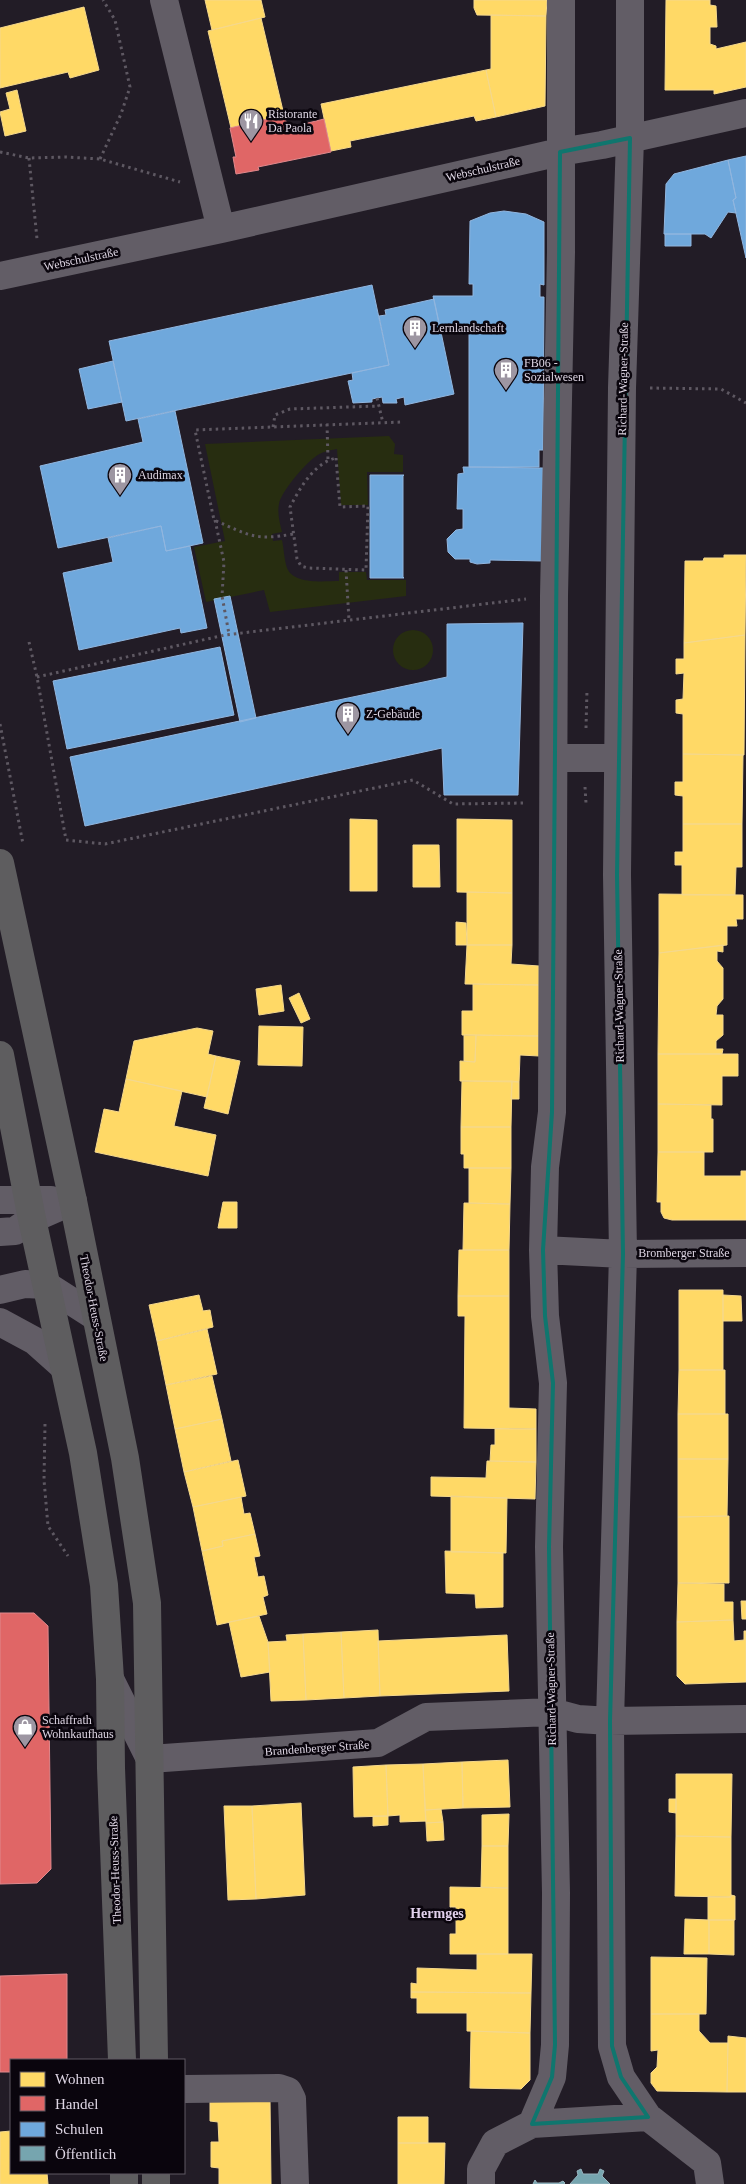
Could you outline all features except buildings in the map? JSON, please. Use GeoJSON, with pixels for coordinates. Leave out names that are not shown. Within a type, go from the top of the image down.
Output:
{"type":"FeatureCollection","features":[{"type":"Feature","properties":{"kind":"main road","name":"Theodor-Heuss-Straße"},"geometry":{"type":"LineString","coordinates":[[0,863],[73,1201],[125,1458],[147,1603],[154,2059]]}},
{"type":"Feature","properties":{"kind":"main road","name":"Theodor-Heuss-Straße"},"geometry":{"type":"LineString","coordinates":[[0,1055],[30,1209],[83,1453],[104,1585],[110,1679],[111,1768],[122,2059]]}},
{"type":"Feature","properties":{"kind":"street"},"geometry":{"type":"LineString","coordinates":[[164,0],[221,230]]}},
{"type":"Feature","properties":{"kind":"street","name":"Richard-Wagner-Straße"},"geometry":{"type":"LineString","coordinates":[[532,2124],[552,2077],[555,2045],[556,1893],[549,1547],[553,1383],[544,1316],[543,1250],[545,1167],[552,1112],[554,596],[560,262],[560,0]]}},
{"type":"Feature","properties":{"kind":"street","name":"Richard-Wagner-Straße"},"geometry":{"type":"LineString","coordinates":[[630,0],[630,138],[622,388],[618,758],[617,875],[622,1254],[610,1721],[612,2046],[621,2077],[648,2117],[707,2163],[710,2184]]}},
{"type":"Feature","properties":{"kind":"street","name":"Webschulstraße"},"geometry":{"type":"LineString","coordinates":[[0,276],[221,230],[560,152],[602,146],[630,138],[746,113]]}},
{"type":"Feature","properties":{"kind":"street"},"geometry":{"type":"LineString","coordinates":[[554,758],[618,758]]}},
{"type":"Feature","properties":{"kind":"street"},"geometry":{"type":"LineString","coordinates":[[0,1200],[30,1209],[73,1201]]}},
{"type":"Feature","properties":{"kind":"street"},"geometry":{"type":"LineString","coordinates":[[0,1232],[15,1231],[30,1209]]}},
{"type":"Feature","properties":{"kind":"street"},"geometry":{"type":"LineString","coordinates":[[543,1250],[622,1254]]}},
{"type":"Feature","properties":{"kind":"street","name":"Bromberger Straße"},"geometry":{"type":"LineString","coordinates":[[622,1254],[746,1253]]}},
{"type":"Feature","properties":{"kind":"street"},"geometry":{"type":"LineString","coordinates":[[0,1290],[25,1284],[46,1284],[96,1317]]}},
{"type":"Feature","properties":{"kind":"street"},"geometry":{"type":"LineString","coordinates":[[0,1322],[34,1341],[64,1366]]}},
{"type":"Feature","properties":{"kind":"street","name":"Theodor-Heuss-Straße"},"geometry":{"type":"LineString","coordinates":[[110,1679],[150,1759]]}},
{"type":"Feature","properties":{"kind":"street","name":"Brandenberger Straße"},"geometry":{"type":"LineString","coordinates":[[150,1759],[378,1743],[426,1717],[552,1712],[578,1719],[610,1721],[746,1719]]}},
{"type":"Feature","properties":{"kind":"street"},"geometry":{"type":"LineString","coordinates":[[185,2089],[279,2088],[288,2091],[292,2098],[295,2184]]}},
{"type":"Feature","properties":{"kind":"street"},"geometry":{"type":"LineString","coordinates":[[481,2184],[481,2169],[495,2143],[532,2124],[648,2117]]}},
{"type":"Feature","properties":{"kind":"path"},"geometry":{"type":"LineString","coordinates":[[100,159],[121,114],[130,87],[115,20],[103,0]]}},
{"type":"Feature","properties":{"kind":"path"},"geometry":{"type":"LineString","coordinates":[[0,152],[29,158],[66,157],[100,159],[211,192]]}},
{"type":"Feature","properties":{"kind":"path"},"geometry":{"type":"LineString","coordinates":[[29,158],[40,268]]}},
{"type":"Feature","properties":{"kind":"path"},"geometry":{"type":"LineString","coordinates":[[622,388],[721,389],[746,403]]}},
{"type":"Feature","properties":{"kind":"path"},"geometry":{"type":"LineString","coordinates":[[377,398],[383,422]]}},
{"type":"Feature","properties":{"kind":"path"},"geometry":{"type":"LineString","coordinates":[[273,427],[275,414],[290,409],[379,406]]}},
{"type":"Feature","properties":{"kind":"path"},"geometry":{"type":"LineString","coordinates":[[229,634],[222,596],[224,562],[195,430],[402,422]]}},
{"type":"Feature","properties":{"kind":"path"},"geometry":{"type":"LineString","coordinates":[[327,424],[328,460]]}},
{"type":"Feature","properties":{"kind":"path"},"geometry":{"type":"LineString","coordinates":[[336,458],[340,507],[368,506],[366,570],[308,568],[301,566],[297,559],[293,534],[290,507],[312,473],[322,463],[336,458]]}},
{"type":"Feature","properties":{"kind":"path"},"geometry":{"type":"LineString","coordinates":[[214,520],[253,537],[273,538],[293,534]]}},
{"type":"Feature","properties":{"kind":"path"},"geometry":{"type":"LineString","coordinates":[[346,570],[349,620]]}},
{"type":"Feature","properties":{"kind":"path"},"geometry":{"type":"LineString","coordinates":[[37,677],[229,634],[554,596]]}},
{"type":"Feature","properties":{"kind":"path"},"geometry":{"type":"LineString","coordinates":[[28,642],[37,677],[66,840],[105,844],[412,780],[453,804],[554,802]]}},
{"type":"Feature","properties":{"kind":"path"},"geometry":{"type":"LineString","coordinates":[[45,1422],[44,1480],[48,1526],[72,1562]]}},
{"type":"Feature","properties":{"kind":"highlighted area"},"geometry":{"type":"Polygon","coordinates":[[[630,138],[617,875],[623,1254],[610,1721],[612,2046],[621,2077],[648,2117],[532,2124],[552,2077],[555,2045],[549,1547],[553,1383],[545,1316],[543,1250],[552,1112],[560,152],[630,138]]]}},
{"type":"Feature","properties":{"kind":"green space"},"geometry":{"type":"Polygon","coordinates":[[[389,436],[395,444],[394,454],[403,455],[403,472],[367,472],[368,505],[341,505],[337,449],[326,452],[317,455],[310,461],[284,493],[278,507],[282,532],[272,534],[273,541],[282,540],[287,568],[296,577],[310,581],[339,581],[339,572],[366,572],[367,580],[406,580],[406,596],[270,612],[264,590],[206,602],[194,547],[225,541],[205,444],[389,436]]]}},
{"type":"Feature","properties":{"kind":"green space"},"geometry":{"type":"Polygon","coordinates":[[[417,630],[424,633],[430,639],[433,650],[432,658],[424,667],[417,670],[409,670],[402,667],[394,658],[393,646],[396,639],[405,631],[417,630]]]}},
{"type":"Feature","properties":{"kind":"place","name":"Ristorante Da Paola"},"geometry":{"type":"Point","coordinates":[251,142]}},
{"type":"Feature","properties":{"kind":"place","name":"Lernlandschaft"},"geometry":{"type":"Point","coordinates":[415,349]}},
{"type":"Feature","properties":{"kind":"place","name":"FB06 - Sozialwesen"},"geometry":{"type":"Point","coordinates":[506,391]}},
{"type":"Feature","properties":{"kind":"place","name":"Audimax"},"geometry":{"type":"Point","coordinates":[120,496]}},
{"type":"Feature","properties":{"kind":"place","name":"Z-Gebäude"},"geometry":{"type":"Point","coordinates":[348,735]}},
{"type":"Feature","properties":{"kind":"place","name":"Schaffrath Wohnkaufhaus"},"geometry":{"type":"Point","coordinates":[25,1748]}},
{"type":"Feature","properties":{"kind":"district","name":"Hermges"},"geometry":{"type":"Point","coordinates":[437,1913]}}]}
